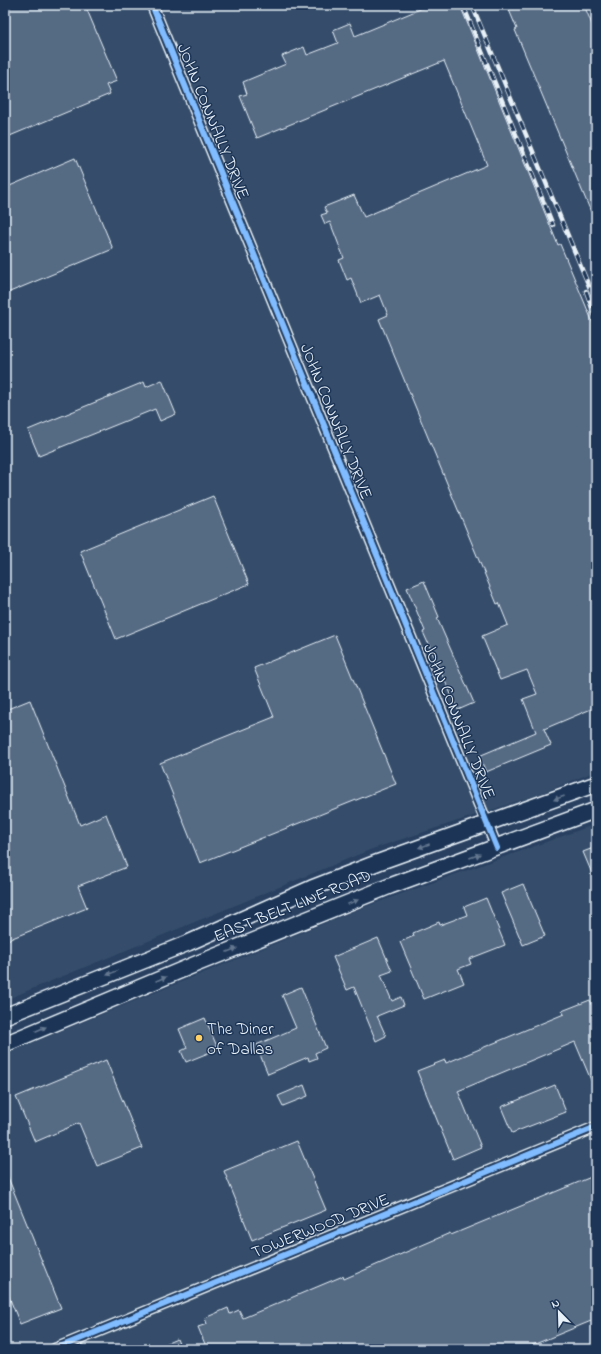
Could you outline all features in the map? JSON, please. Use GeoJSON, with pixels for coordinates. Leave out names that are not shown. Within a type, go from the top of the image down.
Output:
{"type":"FeatureCollection","features":[{"type":"Feature","properties":{"kind":"main road","name":"EAST BELT LINE ROAD"},"geometry":{"type":"LineString","coordinates":[[5,1016],[188,943],[312,888],[379,862],[596,784]]}},
{"type":"Feature","properties":{"kind":"main road","name":"EAST BELT LINE ROAD"},"geometry":{"type":"LineString","coordinates":[[5,1044],[196,964],[390,886],[498,848],[596,810]]}},
{"type":"Feature","properties":{"kind":"main road"},"geometry":{"type":"LineString","coordinates":[[188,943],[196,964]]}},
{"type":"Feature","properties":{"kind":"street","name":"JOHN CONNALLY DRIVE"},"geometry":{"type":"LineString","coordinates":[[152,5],[498,848]]}},
{"type":"Feature","properties":{"kind":"street","name":"TOWERWOOD DRIVE"},"geometry":{"type":"LineString","coordinates":[[55,1349],[596,1127]]}},
{"type":"Feature","properties":{"kind":"shaded area"},"geometry":{"type":"Polygon","coordinates":[[[5,5],[596,5],[596,771],[540,794],[372,849],[5,1000],[5,5]]]}},
{"type":"Feature","properties":{"kind":"shaded area"},"geometry":{"type":"Polygon","coordinates":[[[596,824],[596,1349],[5,1349],[5,1054],[362,908],[596,824]]]}},
{"type":"Feature","properties":{"kind":"building"},"geometry":{"type":"Polygon","coordinates":[[[5,5],[85,5],[117,81],[106,85],[110,94],[5,138],[5,5]]]}},
{"type":"Feature","properties":{"kind":"building"},"geometry":{"type":"Polygon","coordinates":[[[430,5],[460,5],[558,245],[560,244],[596,330],[596,707],[544,729],[551,745],[486,772],[479,756],[536,732],[523,699],[537,694],[527,670],[500,680],[482,636],[508,625],[499,603],[497,604],[379,319],[388,315],[380,295],[361,303],[351,278],[347,280],[339,260],[344,258],[330,222],[325,224],[321,215],[327,213],[324,207],[354,195],[364,217],[487,165],[444,61],[257,138],[240,96],[247,94],[243,82],[286,64],[282,56],[304,47],[307,55],[338,43],[333,30],[350,23],[355,36],[430,5]]]}},
{"type":"Feature","properties":{"kind":"building"},"geometry":{"type":"Polygon","coordinates":[[[507,5],[584,5],[596,34],[596,224],[515,30],[517,29],[507,5]]]}},
{"type":"Feature","properties":{"kind":"building"},"geometry":{"type":"Polygon","coordinates":[[[75,158],[113,249],[5,294],[5,188],[75,158]]]}},
{"type":"Feature","properties":{"kind":"building"},"geometry":{"type":"Polygon","coordinates":[[[162,380],[176,414],[160,421],[155,409],[39,456],[28,430],[144,382],[146,387],[162,380]]]}},
{"type":"Feature","properties":{"kind":"building"},"geometry":{"type":"Polygon","coordinates":[[[213,496],[249,584],[116,639],[80,551],[213,496]]]}},
{"type":"Feature","properties":{"kind":"building"},"geometry":{"type":"Polygon","coordinates":[[[424,581],[439,617],[437,618],[474,703],[458,710],[423,632],[425,631],[407,588],[424,581]]]}},
{"type":"Feature","properties":{"kind":"building"},"geometry":{"type":"Polygon","coordinates":[[[335,635],[396,784],[200,863],[160,763],[274,717],[254,668],[335,635]]]}},
{"type":"Feature","properties":{"kind":"building"},"geometry":{"type":"Polygon","coordinates":[[[30,700],[80,825],[106,814],[127,867],[78,886],[87,908],[5,941],[5,710],[30,700]]]}},
{"type":"Feature","properties":{"kind":"building"},"geometry":{"type":"Polygon","coordinates":[[[596,847],[596,883],[583,852],[596,847]]]}},
{"type":"Feature","properties":{"kind":"building"},"geometry":{"type":"Polygon","coordinates":[[[523,884],[545,936],[523,945],[501,893],[523,884]]]}},
{"type":"Feature","properties":{"kind":"building"},"geometry":{"type":"Polygon","coordinates":[[[486,898],[505,945],[469,959],[471,964],[458,969],[464,983],[424,999],[400,942],[414,936],[413,933],[439,922],[440,925],[467,915],[464,907],[486,898]]]}},
{"type":"Feature","properties":{"kind":"building"},"geometry":{"type":"Polygon","coordinates":[[[378,938],[392,971],[381,975],[392,1001],[401,997],[404,1005],[377,1016],[386,1036],[376,1041],[354,987],[347,990],[333,957],[378,938]]]}},
{"type":"Feature","properties":{"kind":"building"},"geometry":{"type":"Polygon","coordinates":[[[301,987],[326,1048],[315,1053],[317,1058],[309,1061],[308,1057],[268,1074],[256,1045],[296,1028],[282,995],[301,987]]]}},
{"type":"Feature","properties":{"kind":"building"},"geometry":{"type":"Polygon","coordinates":[[[590,1000],[596,1013],[596,1092],[575,1042],[458,1091],[481,1147],[453,1159],[417,1071],[445,1060],[446,1063],[564,1014],[562,1011],[590,1000]]]}},
{"type":"Feature","properties":{"kind":"building","name":"The Diner of Dallas"},"geometry":{"type":"Polygon","coordinates":[[[205,1018],[218,1049],[186,1062],[181,1051],[187,1048],[179,1029],[205,1018]]]}},
{"type":"Feature","properties":{"kind":"building"},"geometry":{"type":"Polygon","coordinates":[[[106,1060],[142,1148],[97,1166],[79,1123],[35,1142],[16,1097],[106,1060]]]}},
{"type":"Feature","properties":{"kind":"building"},"geometry":{"type":"Polygon","coordinates":[[[304,1085],[308,1096],[283,1106],[278,1096],[304,1085]]]}},
{"type":"Feature","properties":{"kind":"building"},"geometry":{"type":"Polygon","coordinates":[[[555,1085],[566,1112],[512,1133],[501,1107],[555,1085]]]}},
{"type":"Feature","properties":{"kind":"building"},"geometry":{"type":"Polygon","coordinates":[[[297,1141],[326,1210],[252,1240],[224,1171],[297,1141]]]}},
{"type":"Feature","properties":{"kind":"building"},"geometry":{"type":"Polygon","coordinates":[[[5,1170],[61,1308],[20,1324],[5,1287],[9,1285],[5,1276],[5,1170]]]}},
{"type":"Feature","properties":{"kind":"building"},"geometry":{"type":"Polygon","coordinates":[[[596,1175],[596,1319],[523,1349],[207,1349],[198,1327],[207,1324],[205,1318],[228,1308],[230,1314],[239,1310],[243,1318],[343,1276],[344,1279],[450,1233],[451,1235],[596,1175]]]}},
{"type":"Feature","properties":{"kind":"building"},"geometry":{"type":"Polygon","coordinates":[[[177,1339],[181,1349],[153,1349],[177,1339]]]}},
{"type":"Feature","properties":{"kind":"railway"},"geometry":{"type":"LineString","coordinates":[[463,5],[553,225]]}},
{"type":"Feature","properties":{"kind":"railway"},"geometry":{"type":"LineString","coordinates":[[472,5],[596,303]]}},
{"type":"Feature","properties":{"kind":"railway"},"geometry":{"type":"LineString","coordinates":[[586,291],[596,319]]}},
{"type":"Feature","properties":{"kind":"cycle path"},"geometry":{"type":"LineString","coordinates":[[152,5],[497,848]]}},
{"type":"Feature","properties":{"kind":"cycle path"},"geometry":{"type":"LineString","coordinates":[[55,1349],[596,1127]]}},
{"type":"Feature","properties":{"kind":"place","name":"The Diner of Dallas"},"geometry":{"type":"Point","coordinates":[199,1038]}}]}
